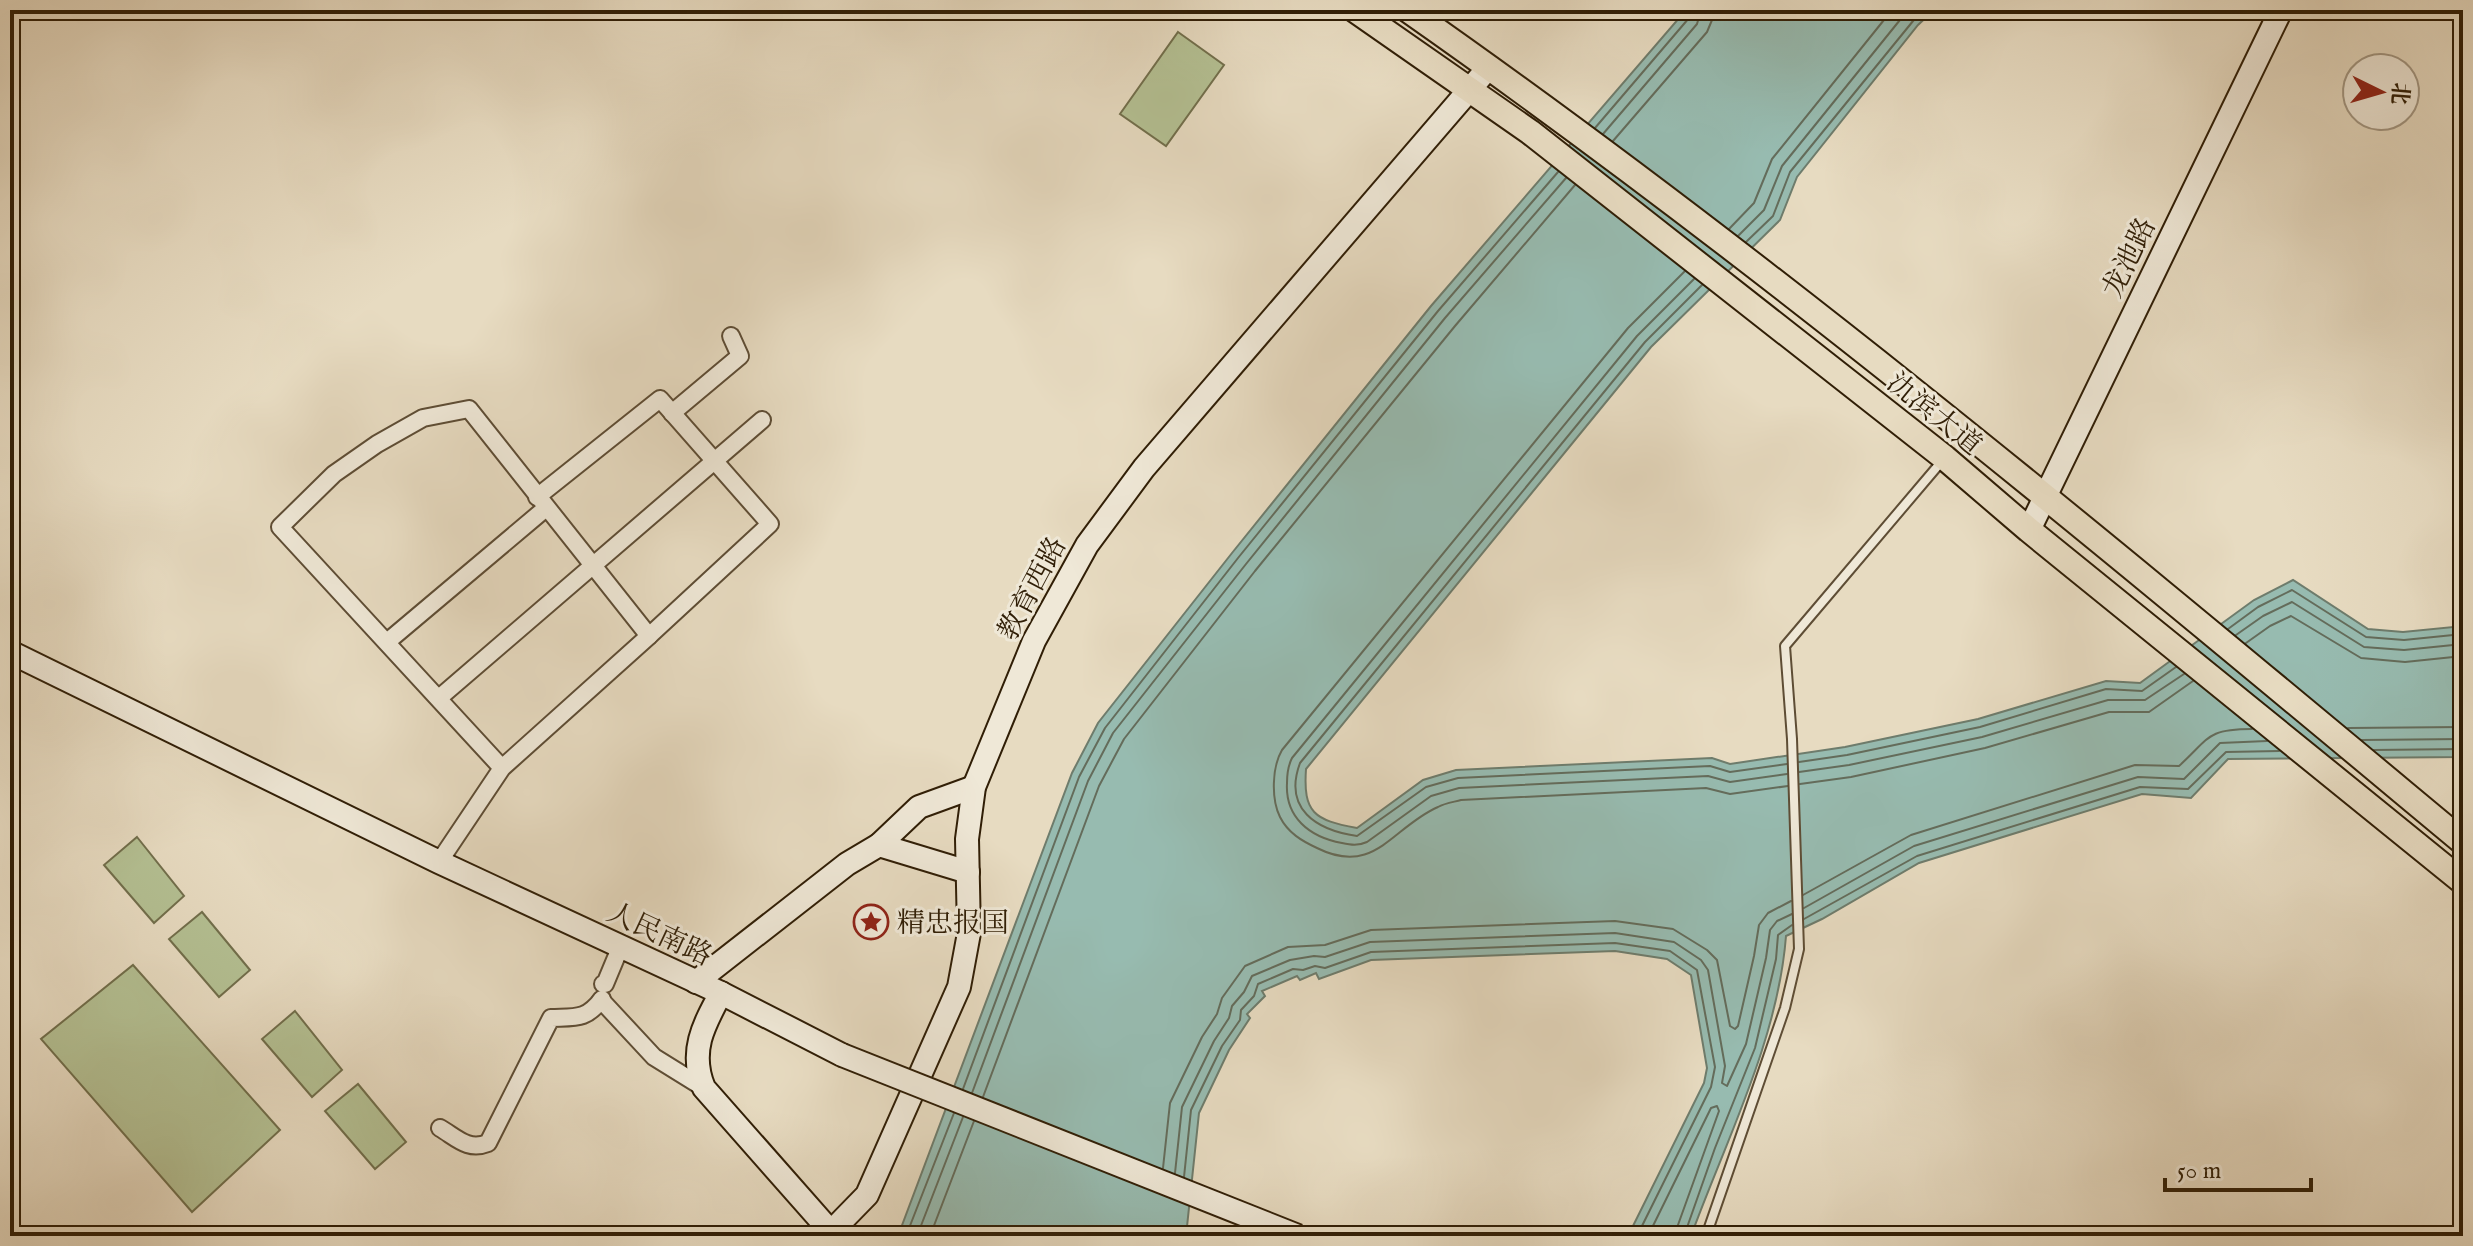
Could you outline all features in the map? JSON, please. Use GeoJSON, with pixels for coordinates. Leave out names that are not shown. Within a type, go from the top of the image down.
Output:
{"type":"FeatureCollection","features":[{"type":"Feature","properties":{"kind":"main road","name":"氿滨大道"},"geometry":{"type":"LineString","coordinates":[[1355,10],[1530,132],[1945,458],[2163,640],[2463,882]]}},
{"type":"Feature","properties":{"kind":"main road","name":"氿滨大道"},"geometry":{"type":"LineString","coordinates":[[1408,10],[1550,110],[1760,269],[2188,614],[2463,842]]}},
{"type":"Feature","properties":{"kind":"main road","name":"龙池路"},"geometry":{"type":"LineString","coordinates":[[2029,530],[2281,10]]}},
{"type":"Feature","properties":{"kind":"main road","name":"教育西路"},"geometry":{"type":"LineString","coordinates":[[829,1234],[867,1195],[959,987],[969,933],[967,839],[974,787],[1034,641],[1087,545],[1144,468],[1489,67]]}},
{"type":"Feature","properties":{"kind":"main road","name":"人民南路"},"geometry":{"type":"LineString","coordinates":[[10,652],[439,862],[721,993],[842,1055],[1298,1236]]}},
{"type":"Feature","properties":{"kind":"main road"},"geometry":{"type":"LineString","coordinates":[[696,982],[847,864],[879,845],[919,807],[974,787]]}},
{"type":"Feature","properties":{"kind":"main road"},"geometry":{"type":"LineString","coordinates":[[879,845],[968,872]]}},
{"type":"Feature","properties":{"kind":"main road"},"geometry":{"type":"LineString","coordinates":[[721,993],[704,1025],[698,1050],[697,1070],[704,1088],[829,1234]]}},
{"type":"Feature","properties":{"kind":"street"},"geometry":{"type":"LineString","coordinates":[[672,413],[740,356],[731,336]]}},
{"type":"Feature","properties":{"kind":"street"},"geometry":{"type":"LineString","coordinates":[[387,642],[660,399],[770,524],[502,768],[439,862]]}},
{"type":"Feature","properties":{"kind":"street"},"geometry":{"type":"LineString","coordinates":[[502,768],[280,527],[334,474],[377,444],[423,418],[469,409],[649,636]]}},
{"type":"Feature","properties":{"kind":"street"},"geometry":{"type":"LineString","coordinates":[[439,698],[762,420]]}},
{"type":"Feature","properties":{"kind":"street"},"geometry":{"type":"LineString","coordinates":[[440,1128],[469,1146],[488,1143],[551,1018],[585,1016],[601,995],[620,948]]}},
{"type":"Feature","properties":{"kind":"street"},"geometry":{"type":"LineString","coordinates":[[601,995],[654,1057],[704,1088]]}},
{"type":"Feature","properties":{"kind":"lane"},"geometry":{"type":"LineString","coordinates":[[1706,1236],[1785,1008],[1799,949],[1792,739],[1785,646],[1945,458]]}},
{"type":"Feature","properties":{"kind":"green space"},"geometry":{"type":"Polygon","coordinates":[[[1178,32],[1224,65],[1166,146],[1120,114],[1178,32]]]}},
{"type":"Feature","properties":{"kind":"green space"},"geometry":{"type":"Polygon","coordinates":[[[137,837],[184,896],[154,923],[104,865],[137,837]]]}},
{"type":"Feature","properties":{"kind":"green space"},"geometry":{"type":"Polygon","coordinates":[[[202,912],[250,970],[219,997],[169,939],[202,912]]]}},
{"type":"Feature","properties":{"kind":"green space"},"geometry":{"type":"Polygon","coordinates":[[[133,965],[280,1130],[192,1212],[41,1039],[133,965]]]}},
{"type":"Feature","properties":{"kind":"green space"},"geometry":{"type":"Polygon","coordinates":[[[295,1011],[342,1070],[312,1097],[262,1039],[295,1011]]]}},
{"type":"Feature","properties":{"kind":"green space"},"geometry":{"type":"Polygon","coordinates":[[[358,1084],[406,1142],[375,1169],[325,1111],[358,1084]]]}},
{"type":"Feature","properties":{"kind":"water"},"geometry":{"type":"Polygon","coordinates":[[[1686,10],[1934,10],[1918,25],[1797,177],[1780,220],[1651,347],[1306,769],[1307,796],[1314,812],[1330,822],[1357,828],[1423,780],[1456,770],[1712,758],[1730,764],[1845,747],[1978,719],[2106,681],[2140,683],[2254,600],[2293,580],[2368,629],[2403,632],[2463,626],[2463,757],[2228,759],[2191,798],[2142,794],[1919,863],[1822,919],[1786,936],[1781,975],[1762,1051],[1691,1236],[1628,1236],[1704,1083],[1707,1068],[1691,975],[1667,959],[1615,951],[1371,960],[1319,979],[1316,973],[1300,980],[1297,976],[1262,991],[1265,996],[1247,1014],[1250,1018],[1229,1050],[1199,1113],[1186,1236],[898,1236],[1072,773],[1098,723],[1431,306],[1686,10]]]}},
{"type":"Feature","properties":{"kind":"place","name":"精忠报国"},"geometry":{"type":"Point","coordinates":[871,922]}}]}
